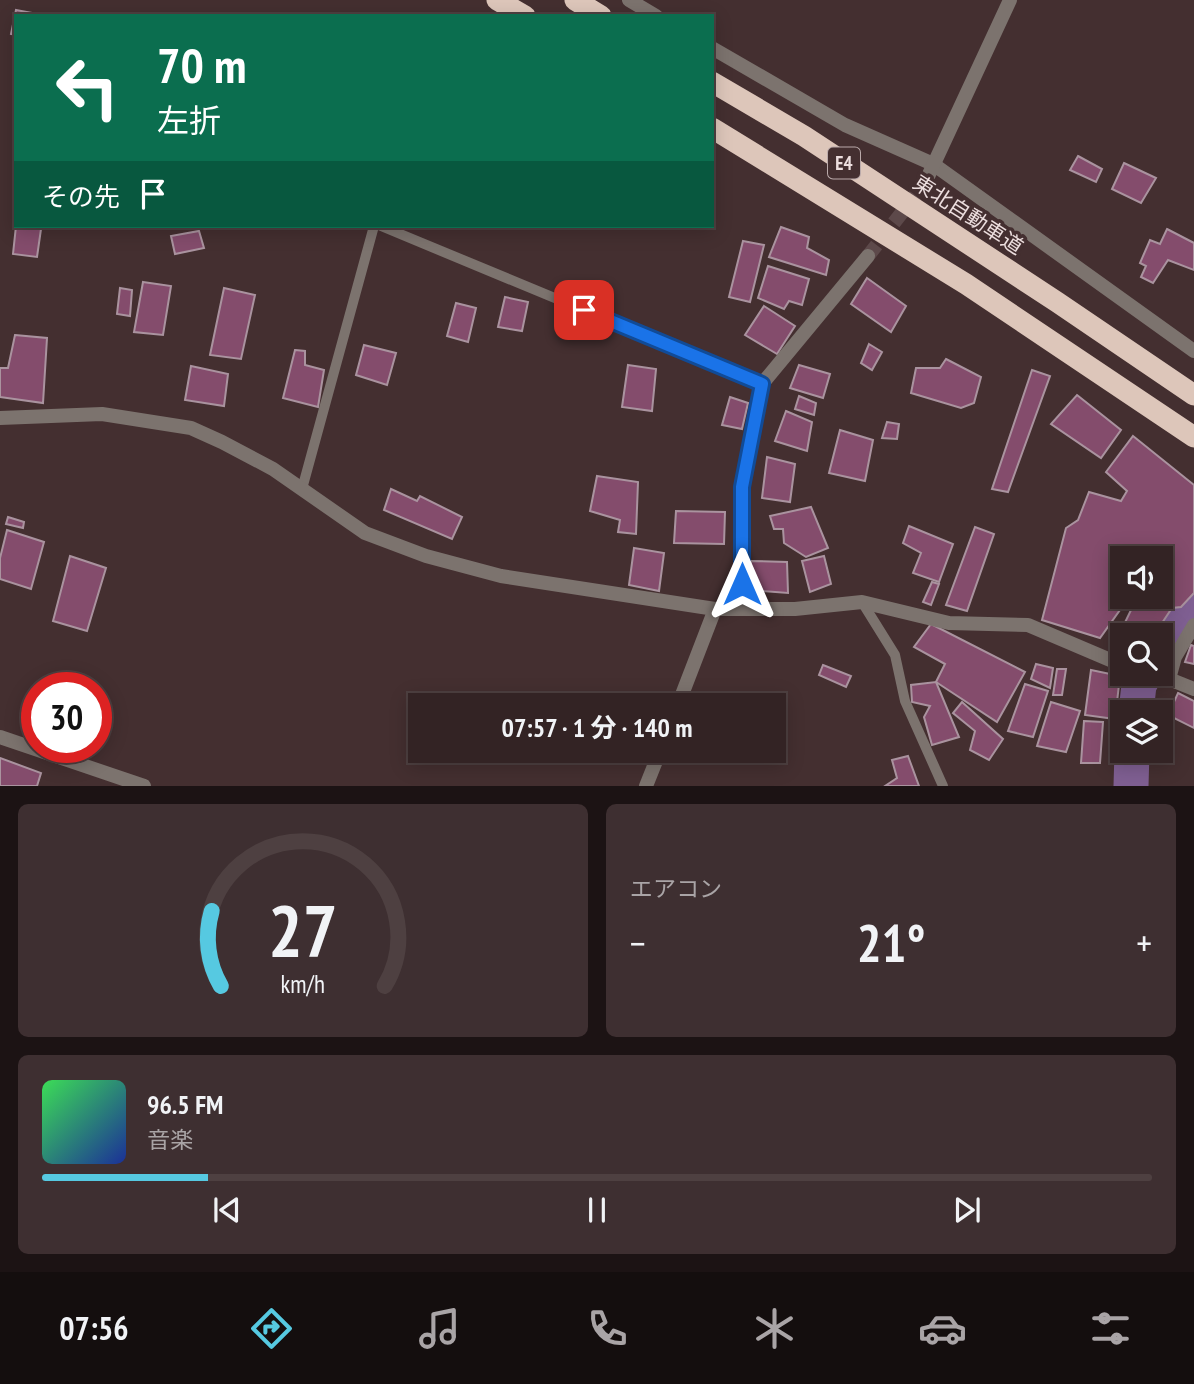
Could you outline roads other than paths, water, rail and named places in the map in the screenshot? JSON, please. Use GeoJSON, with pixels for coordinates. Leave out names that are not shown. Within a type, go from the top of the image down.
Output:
{"type":"FeatureCollection","features":[{"type":"Feature","properties":{"kind":"highway"},"geometry":{"type":"LineString","coordinates":[[496,0],[521,14]]}},
{"type":"Feature","properties":{"kind":"highway"},"geometry":{"type":"LineString","coordinates":[[575,0],[598,14]]}},
{"type":"Feature","properties":{"kind":"highway","name":"東北自動車道"},"geometry":{"type":"LineString","coordinates":[[714,83],[804,136],[1057,302],[1194,396]]}},
{"type":"Feature","properties":{"kind":"highway","name":"E4"},"geometry":{"type":"LineString","coordinates":[[714,129],[966,284],[1194,437]]}},
{"type":"Feature","properties":{"kind":"street"},"geometry":{"type":"LineString","coordinates":[[629,0],[653,14]]}},
{"type":"Feature","properties":{"kind":"street"},"geometry":{"type":"LineString","coordinates":[[925,183],[1010,0]]}},
{"type":"Feature","properties":{"kind":"street"},"geometry":{"type":"LineString","coordinates":[[714,49],[845,125],[933,164],[1194,351]]}},
{"type":"Feature","properties":{"kind":"street"},"geometry":{"type":"LineString","coordinates":[[742,609],[742,487],[762,384],[868,256]]}},
{"type":"Feature","properties":{"kind":"street"},"geometry":{"type":"LineString","coordinates":[[0,418],[103,414],[191,428],[273,469],[365,533],[426,556],[501,576],[715,609],[795,609],[862,602],[949,623],[1028,625],[1110,660]]}},
{"type":"Feature","properties":{"kind":"street"},"geometry":{"type":"LineString","coordinates":[[683,693],[715,609]]}},
{"type":"Feature","properties":{"kind":"street"},"geometry":{"type":"LineString","coordinates":[[1173,660],[1194,625]]}},
{"type":"Feature","properties":{"kind":"street"},"geometry":{"type":"LineString","coordinates":[[1173,682],[1194,689]]}},
{"type":"Feature","properties":{"kind":"street"},"geometry":{"type":"LineString","coordinates":[[0,737],[144,786]]}},
{"type":"Feature","properties":{"kind":"street"},"geometry":{"type":"LineString","coordinates":[[646,786],[655,763]]}},
{"type":"Feature","properties":{"kind":"lane"},"geometry":{"type":"LineString","coordinates":[[302,489],[373,228]]}},
{"type":"Feature","properties":{"kind":"lane"},"geometry":{"type":"LineString","coordinates":[[386,228],[762,384]]}},
{"type":"Feature","properties":{"kind":"lane"},"geometry":{"type":"LineString","coordinates":[[862,602],[895,655],[905,701],[943,786]]}},
{"type":"Feature","properties":{"kind":"waterway"},"geometry":{"type":"LineString","coordinates":[[1173,626],[1194,604]]}},
{"type":"Feature","properties":{"kind":"waterway"},"geometry":{"type":"LineString","coordinates":[[1137,700],[1139,686]]}},
{"type":"Feature","properties":{"kind":"waterway"},"geometry":{"type":"LineString","coordinates":[[1131,786],[1132,763]]}},
{"type":"Feature","properties":{"kind":"tunnel"},"geometry":{"type":"LineString","coordinates":[[868,256],[925,183]]}}]}
